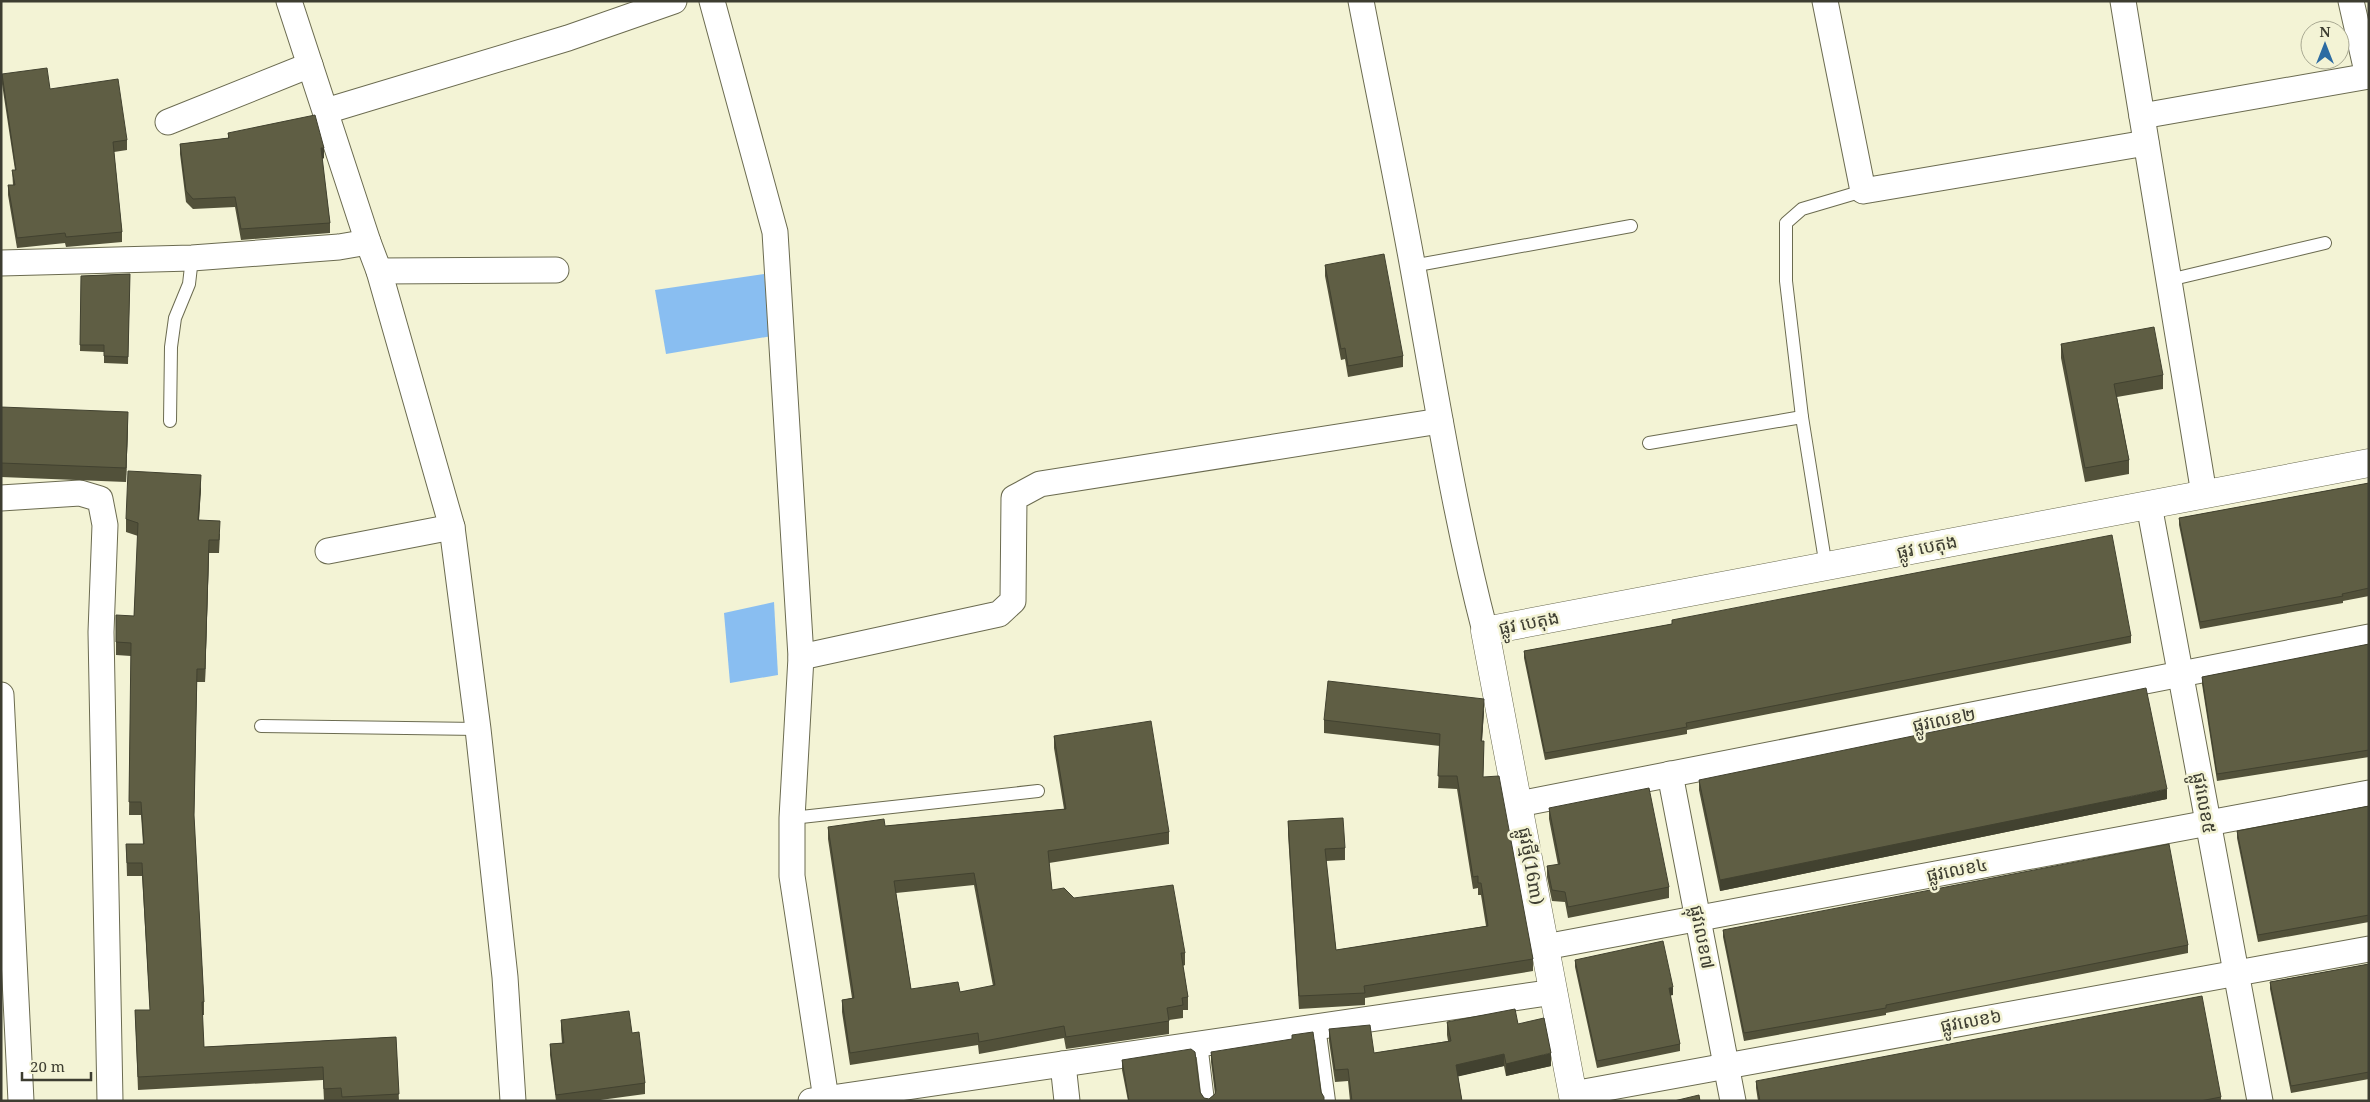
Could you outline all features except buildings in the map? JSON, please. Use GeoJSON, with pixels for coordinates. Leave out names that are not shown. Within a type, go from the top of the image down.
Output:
{"type":"FeatureCollection","features":[{"type":"Feature","properties":{"kind":"street"},"geometry":{"type":"LineString","coordinates":[[289,1],[379,271],[452,527],[478,729],[505,977],[514,1101]]}},
{"type":"Feature","properties":{"kind":"street"},"geometry":{"type":"LineString","coordinates":[[326,111],[568,38],[674,1]]}},
{"type":"Feature","properties":{"kind":"street"},"geometry":{"type":"LineString","coordinates":[[712,1],[775,232],[801,657],[792,818],[792,876],[818,1100],[955,1090],[1063,1064],[1554,992]]}},
{"type":"Feature","properties":{"kind":"street"},"geometry":{"type":"LineString","coordinates":[[1361,1],[1440,420],[1473,584],[1485,631]]}},
{"type":"Feature","properties":{"kind":"street"},"geometry":{"type":"LineString","coordinates":[[1825,1],[1863,192],[2146,143]]}},
{"type":"Feature","properties":{"kind":"street"},"geometry":{"type":"LineString","coordinates":[[2123,1],[2204,494]]}},
{"type":"Feature","properties":{"kind":"street"},"geometry":{"type":"LineString","coordinates":[[2142,116],[2369,76],[2351,1]]}},
{"type":"Feature","properties":{"kind":"street"},"geometry":{"type":"LineString","coordinates":[[168,122],[310,65]]}},
{"type":"Feature","properties":{"kind":"street"},"geometry":{"type":"LineString","coordinates":[[1,263],[192,258],[339,247],[368,242]]}},
{"type":"Feature","properties":{"kind":"street"},"geometry":{"type":"LineString","coordinates":[[379,271],[556,270]]}},
{"type":"Feature","properties":{"kind":"street"},"geometry":{"type":"LineString","coordinates":[[801,657],[999,614],[1012,601],[1014,498],[1040,484],[1440,420]]}},
{"type":"Feature","properties":{"kind":"street","name":"ផ្លូវ បេតុង"},"geometry":{"type":"LineString","coordinates":[[1485,631],[2369,463]]}},
{"type":"Feature","properties":{"kind":"street"},"geometry":{"type":"LineString","coordinates":[[1,498],[80,493],[100,499],[105,525],[101,632],[110,1101]]}},
{"type":"Feature","properties":{"kind":"street","name":"ផ្លូវលេខ៥"},"geometry":{"type":"LineString","coordinates":[[2149,505],[2260,1101]]}},
{"type":"Feature","properties":{"kind":"street"},"geometry":{"type":"LineString","coordinates":[[328,550],[452,527]]}},
{"type":"Feature","properties":{"kind":"street","name":"ផ្លូវថ្មី(16m)"},"geometry":{"type":"LineString","coordinates":[[1485,631],[1574,1097]]}},
{"type":"Feature","properties":{"kind":"street","name":"ផ្លូវលេខ២"},"geometry":{"type":"LineString","coordinates":[[1519,804],[2369,637]]}},
{"type":"Feature","properties":{"kind":"street"},"geometry":{"type":"LineString","coordinates":[[1,695],[21,1101]]}},
{"type":"Feature","properties":{"kind":"street","name":"ផ្លុវលេខ៧"},"geometry":{"type":"LineString","coordinates":[[1670,774],[1733,1101]]}},
{"type":"Feature","properties":{"kind":"street","name":"ផ្លូវលេខ៤"},"geometry":{"type":"LineString","coordinates":[[1545,947],[2369,792]]}},
{"type":"Feature","properties":{"kind":"street","name":"ផ្លូវលេខ៦"},"geometry":{"type":"LineString","coordinates":[[1574,1097],[1726,1066],[2369,949]]}},
{"type":"Feature","properties":{"kind":"street"},"geometry":{"type":"LineString","coordinates":[[1063,1064],[1067,1101]]}},
{"type":"Feature","properties":{"kind":"lane"},"geometry":{"type":"LineString","coordinates":[[1826,566],[1802,418],[1786,281],[1786,223],[1802,209],[1863,192]]}},
{"type":"Feature","properties":{"kind":"lane"},"geometry":{"type":"LineString","coordinates":[[1412,266],[1632,226]]}},
{"type":"Feature","properties":{"kind":"lane"},"geometry":{"type":"LineString","coordinates":[[2169,280],[2325,243]]}},
{"type":"Feature","properties":{"kind":"lane"},"geometry":{"type":"LineString","coordinates":[[170,421],[171,347],[175,318],[190,284],[192,258]]}},
{"type":"Feature","properties":{"kind":"lane"},"geometry":{"type":"LineString","coordinates":[[1649,443],[1802,418]]}},
{"type":"Feature","properties":{"kind":"lane"},"geometry":{"type":"LineString","coordinates":[[261,726],[478,729]]}},
{"type":"Feature","properties":{"kind":"lane"},"geometry":{"type":"LineString","coordinates":[[792,818],[1038,791]]}},
{"type":"Feature","properties":{"kind":"lane"},"geometry":{"type":"LineString","coordinates":[[1319,1026],[1329,1101]]}},
{"type":"Feature","properties":{"kind":"lane"},"geometry":{"type":"LineString","coordinates":[[1201,1043],[1208,1101]]}},
{"type":"Feature","properties":{"kind":"water"},"geometry":{"type":"Polygon","coordinates":[[[764,274],[772,336],[666,354],[655,290],[764,274]]]}},
{"type":"Feature","properties":{"kind":"water"},"geometry":{"type":"Polygon","coordinates":[[[774,602],[778,675],[730,683],[724,613],[774,602]]]}}]}
